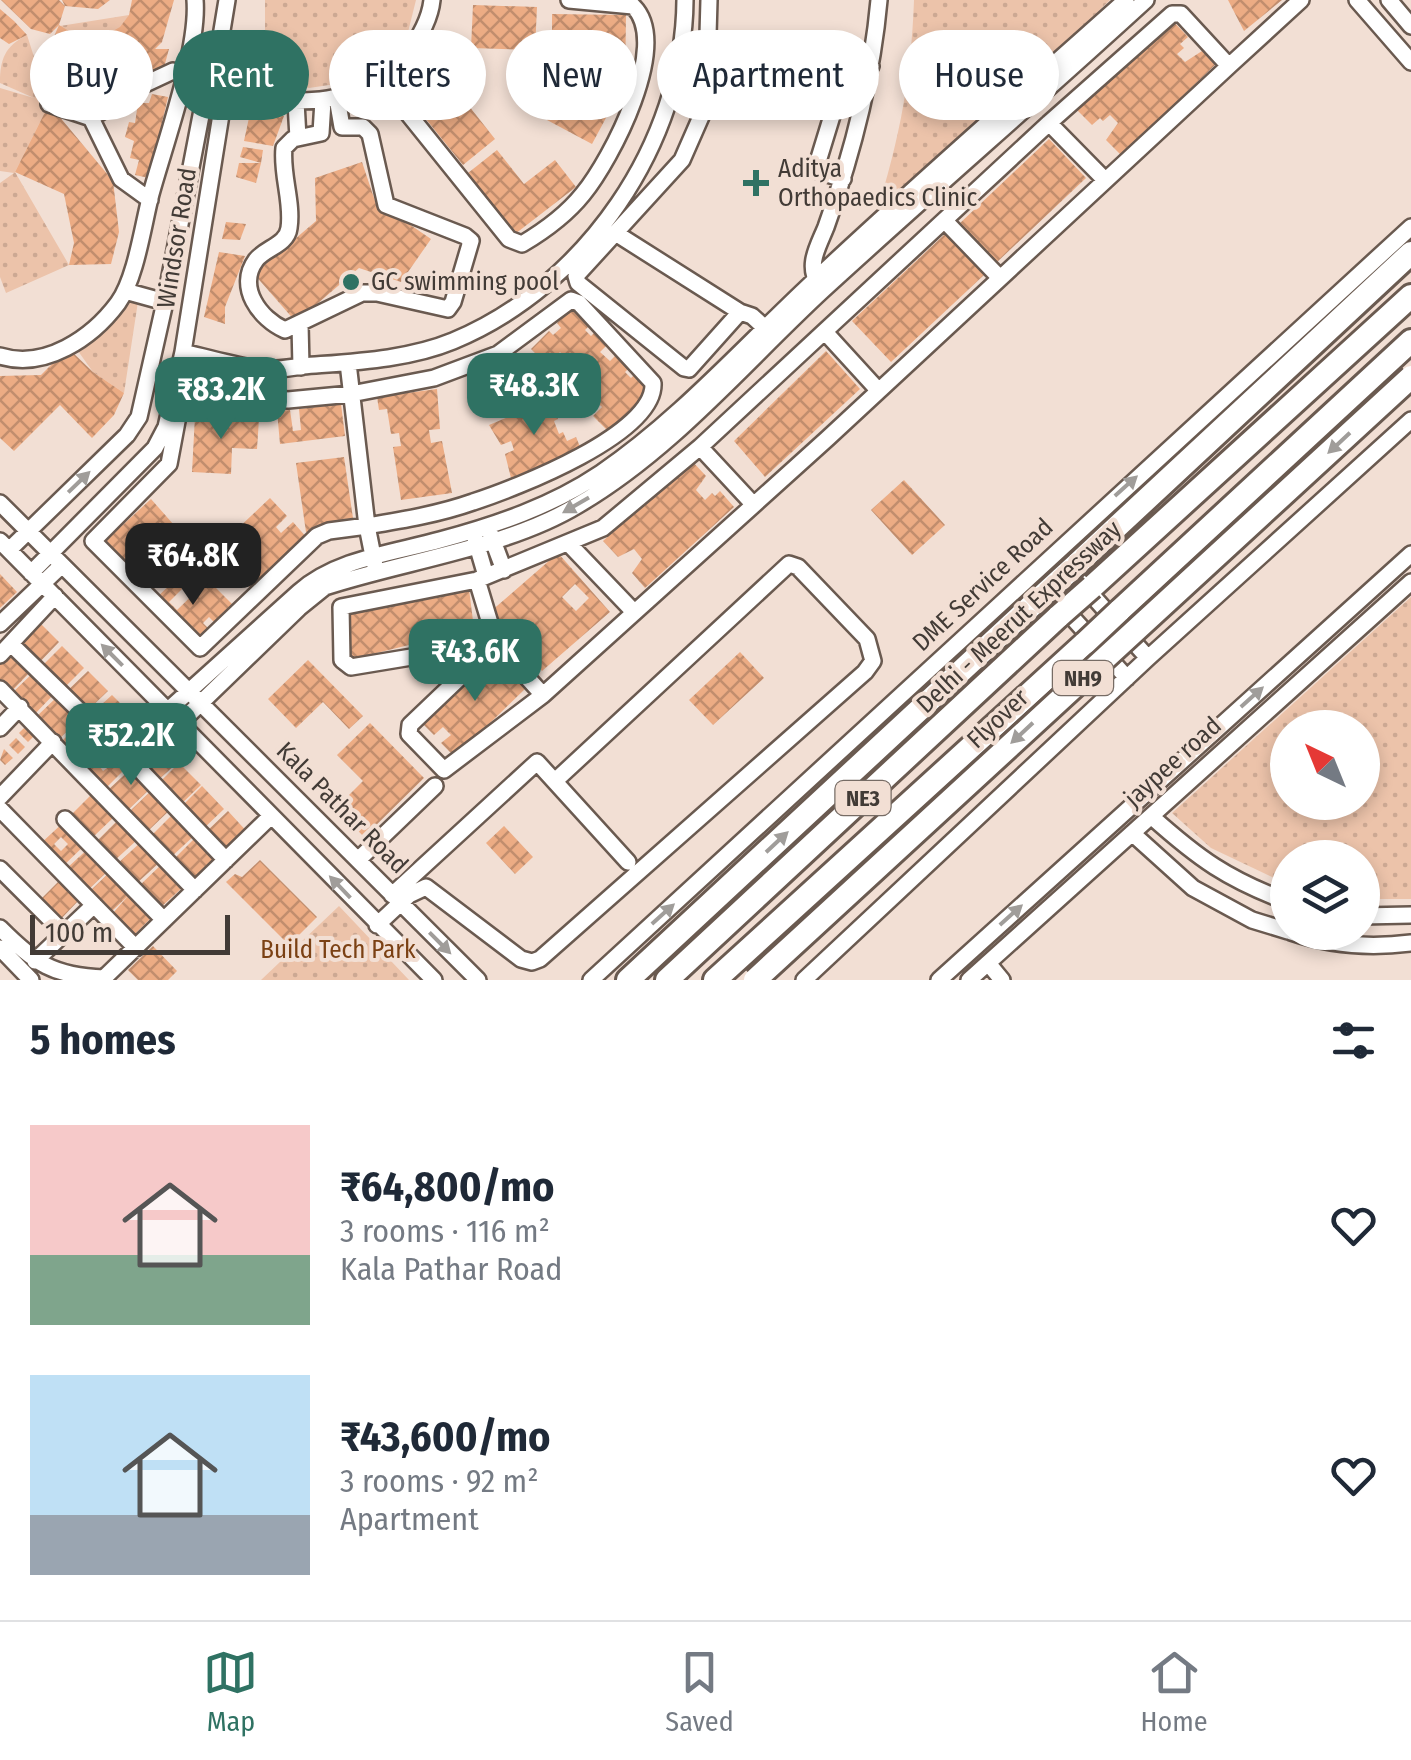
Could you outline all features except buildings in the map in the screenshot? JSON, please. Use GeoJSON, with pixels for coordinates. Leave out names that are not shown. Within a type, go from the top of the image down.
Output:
{"type":"FeatureCollection","features":[{"type":"Feature","properties":{"kind":"highway"},"geometry":{"type":"LineString","coordinates":[[628,980],[1411,253]]}},
{"type":"Feature","properties":{"kind":"highway","name":"Delhi - Meerut Expressway"},"geometry":{"type":"LineString","coordinates":[[667,980],[1411,296]]}},
{"type":"Feature","properties":{"kind":"highway","name":"NE3"},"geometry":{"type":"LineString","coordinates":[[715,980],[1411,341]]}},
{"type":"Feature","properties":{"kind":"highway","name":"Flyover"},"geometry":{"type":"LineString","coordinates":[[755,980],[1411,377]]}},
{"type":"Feature","properties":{"kind":"street"},"geometry":{"type":"LineString","coordinates":[[193,30],[195,0]]}},
{"type":"Feature","properties":{"kind":"street"},"geometry":{"type":"LineString","coordinates":[[225,30],[228,0]]}},
{"type":"Feature","properties":{"kind":"street"},"geometry":{"type":"LineString","coordinates":[[421,30],[432,0]]}},
{"type":"Feature","properties":{"kind":"street"},"geometry":{"type":"LineString","coordinates":[[413,120],[513,243],[527,242],[564,214],[588,188],[621,132],[635,96],[644,53],[644,20],[633,6],[569,0]]}},
{"type":"Feature","properties":{"kind":"street"},"geometry":{"type":"LineString","coordinates":[[183,352],[262,370],[348,363],[428,349],[475,330],[512,308],[576,255],[616,206],[640,168],[678,75],[685,0]]}},
{"type":"Feature","properties":{"kind":"street"},"geometry":{"type":"LineString","coordinates":[[708,0],[708,30]]}},
{"type":"Feature","properties":{"kind":"street"},"geometry":{"type":"LineString","coordinates":[[875,30],[879,0]]}},
{"type":"Feature","properties":{"kind":"street"},"geometry":{"type":"LineString","coordinates":[[496,644],[410,725],[409,734],[447,770],[543,695],[1300,0]]}},
{"type":"Feature","properties":{"kind":"street"},"geometry":{"type":"LineString","coordinates":[[1358,0],[1411,62]]}},
{"type":"Feature","properties":{"kind":"street"},"geometry":{"type":"LineString","coordinates":[[1389,0],[1411,26]]}},
{"type":"Feature","properties":{"kind":"street"},"geometry":{"type":"LineString","coordinates":[[482,535],[566,494],[659,428],[765,328],[819,285],[1138,1]]}},
{"type":"Feature","properties":{"kind":"street"},"geometry":{"type":"LineString","coordinates":[[496,644],[351,667],[342,660],[341,607],[481,578],[603,528],[700,447],[1172,14],[1180,14],[1229,66]]}},
{"type":"Feature","properties":{"kind":"street"},"geometry":{"type":"LineString","coordinates":[[740,312],[689,368],[678,366],[576,279],[682,160],[718,78],[832,98],[835,106],[816,168],[843,179]]}},
{"type":"Feature","properties":{"kind":"street"},"geometry":{"type":"LineString","coordinates":[[329,103],[321,133],[288,142],[283,154],[288,234],[256,261],[248,294],[281,329],[300,324],[362,293],[448,309],[471,245],[465,236],[386,205],[370,134],[363,127],[342,127],[339,120]]}},
{"type":"Feature","properties":{"kind":"street"},"geometry":{"type":"LineString","coordinates":[[0,356],[28,360],[84,339],[125,292],[173,115]]}},
{"type":"Feature","properties":{"kind":"street"},"geometry":{"type":"LineString","coordinates":[[92,120],[121,178],[150,200]]}},
{"type":"Feature","properties":{"kind":"street","name":"Windsor Road"},"geometry":{"type":"LineString","coordinates":[[4,545],[28,531],[126,435],[139,417],[200,120]]}},
{"type":"Feature","properties":{"kind":"street","name":"Windsor Road"},"geometry":{"type":"LineString","coordinates":[[0,624],[156,448],[166,427],[183,352],[214,120]]}},
{"type":"Feature","properties":{"kind":"street"},"geometry":{"type":"LineString","coordinates":[[297,120],[298,138]]}},
{"type":"Feature","properties":{"kind":"street"},"geometry":{"type":"LineString","coordinates":[[819,285],[812,262],[843,179],[858,120]]}},
{"type":"Feature","properties":{"kind":"street"},"geometry":{"type":"LineString","coordinates":[[1049,123],[1105,180]]}},
{"type":"Feature","properties":{"kind":"street"},"geometry":{"type":"LineString","coordinates":[[588,188],[616,206]]}},
{"type":"Feature","properties":{"kind":"street"},"geometry":{"type":"LineString","coordinates":[[945,221],[1000,278]]}},
{"type":"Feature","properties":{"kind":"street","name":"DME Service Road"},"geometry":{"type":"LineString","coordinates":[[591,980],[1411,227]]}},
{"type":"Feature","properties":{"kind":"street"},"geometry":{"type":"LineString","coordinates":[[617,234],[740,312],[746,312],[765,328]]}},
{"type":"Feature","properties":{"kind":"street"},"geometry":{"type":"LineString","coordinates":[[180,723],[196,697],[308,583],[561,514],[610,484],[671,436],[819,285]]}},
{"type":"Feature","properties":{"kind":"street"},"geometry":{"type":"LineString","coordinates":[[125,292],[165,302]]}},
{"type":"Feature","properties":{"kind":"street"},"geometry":{"type":"LineString","coordinates":[[571,300],[580,303],[652,382],[649,403],[607,443],[474,502],[367,526],[317,536],[200,648],[93,543],[168,464],[181,400],[188,391],[275,400],[352,394],[434,378],[478,363],[513,344],[571,300]]}},
{"type":"Feature","properties":{"kind":"street"},"geometry":{"type":"LineString","coordinates":[[300,324],[301,366]]}},
{"type":"Feature","properties":{"kind":"street"},"geometry":{"type":"LineString","coordinates":[[825,332],[878,390]]}},
{"type":"Feature","properties":{"kind":"street"},"geometry":{"type":"LineString","coordinates":[[348,363],[374,564]]}},
{"type":"Feature","properties":{"kind":"street"},"geometry":{"type":"LineString","coordinates":[[804,980],[1126,678],[1411,420]]}},
{"type":"Feature","properties":{"kind":"street"},"geometry":{"type":"LineString","coordinates":[[700,447],[753,504]]}},
{"type":"Feature","properties":{"kind":"street","name":"Kala Pathar Road"},"geometry":{"type":"LineString","coordinates":[[0,503],[478,980]]}},
{"type":"Feature","properties":{"kind":"street"},"geometry":{"type":"LineString","coordinates":[[482,535],[504,570]]}},
{"type":"Feature","properties":{"kind":"street"},"geometry":{"type":"LineString","coordinates":[[482,535],[481,578],[496,644],[543,695]]}},
{"type":"Feature","properties":{"kind":"street"},"geometry":{"type":"LineString","coordinates":[[569,544],[634,612]]}},
{"type":"Feature","properties":{"kind":"street"},"geometry":{"type":"LineString","coordinates":[[4,545],[434,980]]}},
{"type":"Feature","properties":{"kind":"street"},"geometry":{"type":"LineString","coordinates":[[1053,552],[1148,658]]}},
{"type":"Feature","properties":{"kind":"street"},"geometry":{"type":"LineString","coordinates":[[938,980],[1411,554]]}},
{"type":"Feature","properties":{"kind":"street"},"geometry":{"type":"LineString","coordinates":[[396,899],[426,886],[522,959],[540,959],[865,672],[873,661],[866,639],[798,568],[789,564],[555,781]]}},
{"type":"Feature","properties":{"kind":"street"},"geometry":{"type":"LineString","coordinates":[[1032,572],[1126,678]]}},
{"type":"Feature","properties":{"kind":"street","name":"jaypee road"},"geometry":{"type":"LineString","coordinates":[[969,980],[1411,582]]}},
{"type":"Feature","properties":{"kind":"street"},"geometry":{"type":"LineString","coordinates":[[1366,594],[1381,609]]}},
{"type":"Feature","properties":{"kind":"street"},"geometry":{"type":"LineString","coordinates":[[55,596],[6,650],[143,773],[226,860]]}},
{"type":"Feature","properties":{"kind":"street"},"geometry":{"type":"LineString","coordinates":[[0,689],[196,890]]}},
{"type":"Feature","properties":{"kind":"street"},"geometry":{"type":"LineString","coordinates":[[168,711],[196,697]]}},
{"type":"Feature","properties":{"kind":"street"},"geometry":{"type":"LineString","coordinates":[[0,728],[20,708]]}},
{"type":"Feature","properties":{"kind":"street"},"geometry":{"type":"LineString","coordinates":[[0,797],[54,742]]}},
{"type":"Feature","properties":{"kind":"street"},"geometry":{"type":"LineString","coordinates":[[377,925],[396,899],[537,762],[628,862]]}},
{"type":"Feature","properties":{"kind":"street"},"geometry":{"type":"LineString","coordinates":[[358,860],[434,786]]}},
{"type":"Feature","properties":{"kind":"street"},"geometry":{"type":"LineString","coordinates":[[0,810],[136,948]]}},
{"type":"Feature","properties":{"kind":"street"},"geometry":{"type":"LineString","coordinates":[[0,928],[34,961],[73,977],[110,977],[271,816]]}},
{"type":"Feature","properties":{"kind":"street"},"geometry":{"type":"LineString","coordinates":[[1152,816],[1192,853],[1241,885],[1270,895]]}},
{"type":"Feature","properties":{"kind":"street"},"geometry":{"type":"LineString","coordinates":[[65,819],[164,920]]}},
{"type":"Feature","properties":{"kind":"street"},"geometry":{"type":"LineString","coordinates":[[1132,834],[1193,888],[1270,926]]}},
{"type":"Feature","properties":{"kind":"street"},"geometry":{"type":"LineString","coordinates":[[0,869],[65,934]]}},
{"type":"Feature","properties":{"kind":"street"},"geometry":{"type":"LineString","coordinates":[[34,961],[94,906]]}},
{"type":"Feature","properties":{"kind":"street"},"geometry":{"type":"LineString","coordinates":[[1380,916],[1411,915]]}},
{"type":"Feature","properties":{"kind":"street"},"geometry":{"type":"LineString","coordinates":[[1380,945],[1411,943]]}},
{"type":"Feature","properties":{"kind":"street"},"geometry":{"type":"LineString","coordinates":[[0,948],[31,980]]}},
{"type":"Feature","properties":{"kind":"street"},"geometry":{"type":"LineString","coordinates":[[988,963],[1002,980]]}},
{"type":"Feature","properties":{"kind":"green space"},"geometry":{"type":"Polygon","coordinates":[[[265,0],[416,0],[408,30],[329,30],[329,85],[309,88],[309,30],[265,30],[265,0]]]}},
{"type":"Feature","properties":{"kind":"green space"},"geometry":{"type":"Polygon","coordinates":[[[914,0],[1110,0],[1059,49],[1059,30],[912,30],[914,0]]]}},
{"type":"Feature","properties":{"kind":"green space"},"geometry":{"type":"Polygon","coordinates":[[[129,15],[123,30],[64,30],[60,26],[129,15]]]}},
{"type":"Feature","properties":{"kind":"green space"},"geometry":{"type":"Polygon","coordinates":[[[27,35],[30,44],[30,96],[0,83],[3,60],[27,35]]]}},
{"type":"Feature","properties":{"kind":"green space"},"geometry":{"type":"Polygon","coordinates":[[[0,88],[30,97],[30,120],[41,120],[15,172],[69,265],[6,293],[0,277],[0,183],[14,173],[0,171],[0,88]]]}},
{"type":"Feature","properties":{"kind":"green space"},"geometry":{"type":"Polygon","coordinates":[[[901,120],[986,120],[870,232],[901,120]]]}},
{"type":"Feature","properties":{"kind":"green space"},"geometry":{"type":"Polygon","coordinates":[[[125,291],[139,295],[124,393],[93,372],[73,344],[125,291]]]}},
{"type":"Feature","properties":{"kind":"green space"},"geometry":{"type":"Polygon","coordinates":[[[1411,597],[1411,899],[1380,899],[1380,840],[1270,840],[1270,876],[1211,848],[1172,813],[1270,724],[1270,820],[1380,820],[1380,710],[1286,710],[1411,597]]]}},
{"type":"Feature","properties":{"kind":"green space","name":"Build Tech Park"},"geometry":{"type":"Polygon","coordinates":[[[339,906],[409,980],[261,980],[339,906]]]}},
{"type":"Feature","properties":{"kind":"place","name":"Aditya Orthopaedics Clinic"},"geometry":{"type":"Point","coordinates":[756,183]}},
{"type":"Feature","properties":{"kind":"place","name":"GC swimming pool"},"geometry":{"type":"Point","coordinates":[351,282]}}]}
